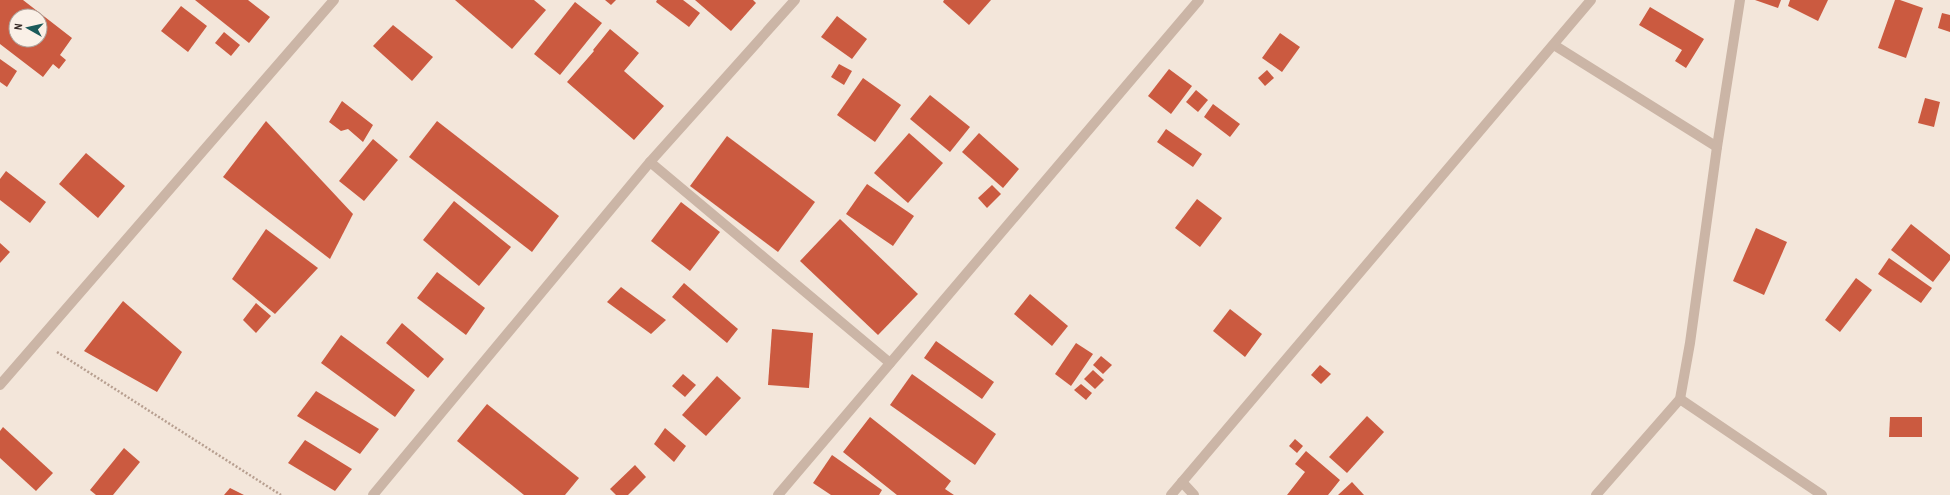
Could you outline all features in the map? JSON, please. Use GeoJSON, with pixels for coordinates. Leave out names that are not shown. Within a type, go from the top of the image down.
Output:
{"type":"FeatureCollection","features":[{"type":"Feature","properties":{"kind":"street"},"geometry":{"type":"LineString","coordinates":[[0,385],[334,0]]}},
{"type":"Feature","properties":{"kind":"street"},"geometry":{"type":"LineString","coordinates":[[373,495],[650,162],[795,0]]}},
{"type":"Feature","properties":{"kind":"street"},"geometry":{"type":"LineString","coordinates":[[778,495],[1198,0]]}},
{"type":"Feature","properties":{"kind":"street"},"geometry":{"type":"LineString","coordinates":[[1171,495],[1591,0]]}},
{"type":"Feature","properties":{"kind":"street"},"geometry":{"type":"LineString","coordinates":[[1596,495],[1680,399],[1690,343],[1717,147],[1740,0]]}},
{"type":"Feature","properties":{"kind":"street"},"geometry":{"type":"LineString","coordinates":[[1554,45],[1717,147]]}},
{"type":"Feature","properties":{"kind":"street"},"geometry":{"type":"LineString","coordinates":[[650,162],[890,363]]}},
{"type":"Feature","properties":{"kind":"street"},"geometry":{"type":"LineString","coordinates":[[1680,399],[1822,495]]}},
{"type":"Feature","properties":{"kind":"street"},"geometry":{"type":"LineString","coordinates":[[1182,482],[1194,495]]}},
{"type":"Feature","properties":{"kind":"path"},"geometry":{"type":"LineString","coordinates":[[38,340],[281,495]]}},
{"type":"Feature","properties":{"kind":"building"},"geometry":{"type":"Polygon","coordinates":[[[0,0],[23,0],[33,8],[8,8],[8,48],[48,48],[48,19],[72,38],[60,55],[66,60],[59,69],[53,64],[43,77],[0,44],[0,0]]]}},
{"type":"Feature","properties":{"kind":"building"},"geometry":{"type":"Polygon","coordinates":[[[195,0],[248,0],[270,17],[249,43],[195,0]]]}},
{"type":"Feature","properties":{"kind":"building"},"geometry":{"type":"Polygon","coordinates":[[[455,0],[534,0],[546,10],[512,49],[455,0]]]}},
{"type":"Feature","properties":{"kind":"building"},"geometry":{"type":"Polygon","coordinates":[[[605,0],[616,0],[611,5],[605,0]]]}},
{"type":"Feature","properties":{"kind":"building"},"geometry":{"type":"Polygon","coordinates":[[[657,0],[683,0],[700,13],[689,27],[656,2],[657,0]]]}},
{"type":"Feature","properties":{"kind":"building"},"geometry":{"type":"Polygon","coordinates":[[[695,0],[753,0],[756,3],[731,31],[695,0]]]}},
{"type":"Feature","properties":{"kind":"building"},"geometry":{"type":"Polygon","coordinates":[[[944,0],[991,0],[969,25],[943,2],[944,0]]]}},
{"type":"Feature","properties":{"kind":"building"},"geometry":{"type":"Polygon","coordinates":[[[1755,0],[1781,0],[1778,8],[1755,0]]]}},
{"type":"Feature","properties":{"kind":"building"},"geometry":{"type":"Polygon","coordinates":[[[1790,0],[1828,0],[1818,21],[1788,6],[1790,0]]]}},
{"type":"Feature","properties":{"kind":"building"},"geometry":{"type":"Polygon","coordinates":[[[1895,0],[1900,0],[1923,8],[1906,58],[1878,48],[1895,0]]]}},
{"type":"Feature","properties":{"kind":"building"},"geometry":{"type":"Polygon","coordinates":[[[575,2],[602,23],[560,75],[534,54],[575,2]]]}},
{"type":"Feature","properties":{"kind":"building"},"geometry":{"type":"Polygon","coordinates":[[[181,6],[207,26],[188,52],[161,31],[181,6]]]}},
{"type":"Feature","properties":{"kind":"building"},"geometry":{"type":"Polygon","coordinates":[[[1650,7],[1704,39],[1686,68],[1675,61],[1682,50],[1639,25],[1650,7]]]}},
{"type":"Feature","properties":{"kind":"building"},"geometry":{"type":"Polygon","coordinates":[[[1942,13],[1950,15],[1950,32],[1938,28],[1942,13]]]}},
{"type":"Feature","properties":{"kind":"building"},"geometry":{"type":"Polygon","coordinates":[[[837,16],[867,39],[852,59],[821,37],[837,16]]]}},
{"type":"Feature","properties":{"kind":"building"},"geometry":{"type":"Polygon","coordinates":[[[393,25],[433,57],[412,81],[373,46],[393,25]]]}},
{"type":"Feature","properties":{"kind":"building"},"geometry":{"type":"Polygon","coordinates":[[[610,29],[639,53],[624,71],[664,106],[634,140],[567,82],[594,51],[593,50],[610,29]]]}},
{"type":"Feature","properties":{"kind":"building"},"geometry":{"type":"Polygon","coordinates":[[[224,32],[240,45],[231,56],[215,43],[224,32]]]}},
{"type":"Feature","properties":{"kind":"building"},"geometry":{"type":"Polygon","coordinates":[[[1280,33],[1300,47],[1282,72],[1262,58],[1280,33]]]}},
{"type":"Feature","properties":{"kind":"building"},"geometry":{"type":"Polygon","coordinates":[[[0,59],[17,71],[7,87],[0,82],[0,59]]]}},
{"type":"Feature","properties":{"kind":"building"},"geometry":{"type":"Polygon","coordinates":[[[839,64],[852,71],[844,85],[831,77],[839,64]]]}},
{"type":"Feature","properties":{"kind":"building"},"geometry":{"type":"Polygon","coordinates":[[[1169,69],[1192,86],[1171,114],[1148,96],[1169,69]]]}},
{"type":"Feature","properties":{"kind":"building"},"geometry":{"type":"Polygon","coordinates":[[[1267,70],[1274,78],[1265,86],[1258,78],[1267,70]]]}},
{"type":"Feature","properties":{"kind":"building"},"geometry":{"type":"Polygon","coordinates":[[[863,78],[901,105],[875,142],[837,115],[863,78]]]}},
{"type":"Feature","properties":{"kind":"building"},"geometry":{"type":"Polygon","coordinates":[[[1196,90],[1208,100],[1198,112],[1186,102],[1196,90]]]}},
{"type":"Feature","properties":{"kind":"building"},"geometry":{"type":"Polygon","coordinates":[[[930,95],[970,127],[950,152],[910,119],[930,95]]]}},
{"type":"Feature","properties":{"kind":"building"},"geometry":{"type":"Polygon","coordinates":[[[1925,98],[1940,102],[1934,127],[1918,123],[1925,98]]]}},
{"type":"Feature","properties":{"kind":"building"},"geometry":{"type":"Polygon","coordinates":[[[342,101],[373,125],[363,142],[348,129],[341,131],[329,122],[342,101]]]}},
{"type":"Feature","properties":{"kind":"building"},"geometry":{"type":"Polygon","coordinates":[[[1213,104],[1240,124],[1230,137],[1204,117],[1213,104]]]}},
{"type":"Feature","properties":{"kind":"building"},"geometry":{"type":"Polygon","coordinates":[[[266,121],[353,214],[330,259],[223,177],[266,121]]]}},
{"type":"Feature","properties":{"kind":"building"},"geometry":{"type":"Polygon","coordinates":[[[437,121],[559,216],[532,252],[409,157],[437,121]]]}},
{"type":"Feature","properties":{"kind":"building"},"geometry":{"type":"Polygon","coordinates":[[[1166,129],[1202,154],[1193,167],[1157,142],[1166,129]]]}},
{"type":"Feature","properties":{"kind":"building"},"geometry":{"type":"Polygon","coordinates":[[[909,133],[943,163],[908,203],[874,173],[909,133]]]}},
{"type":"Feature","properties":{"kind":"building"},"geometry":{"type":"Polygon","coordinates":[[[979,133],[1019,169],[1003,188],[962,152],[979,133]]]}},
{"type":"Feature","properties":{"kind":"building"},"geometry":{"type":"Polygon","coordinates":[[[727,136],[815,202],[778,252],[690,186],[727,136]]]}},
{"type":"Feature","properties":{"kind":"building"},"geometry":{"type":"Polygon","coordinates":[[[373,139],[398,160],[364,201],[339,181],[373,139]]]}},
{"type":"Feature","properties":{"kind":"building"},"geometry":{"type":"Polygon","coordinates":[[[86,153],[125,186],[98,218],[59,184],[86,153]]]}},
{"type":"Feature","properties":{"kind":"building"},"geometry":{"type":"Polygon","coordinates":[[[6,171],[46,202],[30,223],[0,200],[0,179],[6,171]]]}},
{"type":"Feature","properties":{"kind":"building"},"geometry":{"type":"Polygon","coordinates":[[[867,184],[914,216],[893,246],[846,214],[867,184]]]}},
{"type":"Feature","properties":{"kind":"building"},"geometry":{"type":"Polygon","coordinates":[[[992,185],[1001,194],[987,208],[978,198],[992,185]]]}},
{"type":"Feature","properties":{"kind":"building"},"geometry":{"type":"Polygon","coordinates":[[[1197,199],[1222,218],[1200,247],[1175,228],[1197,199]]]}},
{"type":"Feature","properties":{"kind":"building"},"geometry":{"type":"Polygon","coordinates":[[[454,201],[511,247],[479,286],[423,240],[454,201]]]}},
{"type":"Feature","properties":{"kind":"building"},"geometry":{"type":"Polygon","coordinates":[[[681,202],[720,232],[690,271],[651,241],[681,202]]]}},
{"type":"Feature","properties":{"kind":"building"},"geometry":{"type":"Polygon","coordinates":[[[840,219],[918,294],[878,335],[800,261],[840,219]]]}},
{"type":"Feature","properties":{"kind":"building"},"geometry":{"type":"Polygon","coordinates":[[[1911,224],[1950,255],[1950,260],[1933,282],[1891,250],[1911,224]]]}},
{"type":"Feature","properties":{"kind":"building"},"geometry":{"type":"Polygon","coordinates":[[[1756,228],[1787,242],[1764,295],[1733,281],[1756,228]]]}},
{"type":"Feature","properties":{"kind":"building"},"geometry":{"type":"Polygon","coordinates":[[[266,229],[318,268],[275,314],[232,279],[266,229]]]}},
{"type":"Feature","properties":{"kind":"building"},"geometry":{"type":"Polygon","coordinates":[[[0,243],[10,252],[0,263],[0,243]]]}},
{"type":"Feature","properties":{"kind":"building"},"geometry":{"type":"Polygon","coordinates":[[[1889,258],[1932,288],[1921,303],[1878,274],[1889,258]]]}},
{"type":"Feature","properties":{"kind":"building"},"geometry":{"type":"Polygon","coordinates":[[[437,272],[485,308],[466,335],[417,298],[437,272]]]}},
{"type":"Feature","properties":{"kind":"building"},"geometry":{"type":"Polygon","coordinates":[[[1856,278],[1872,290],[1840,332],[1825,320],[1856,278]]]}},
{"type":"Feature","properties":{"kind":"building"},"geometry":{"type":"Polygon","coordinates":[[[684,283],[738,329],[727,343],[672,297],[684,283]]]}},
{"type":"Feature","properties":{"kind":"building"},"geometry":{"type":"Polygon","coordinates":[[[621,287],[666,320],[651,334],[607,302],[621,287]]]}},
{"type":"Feature","properties":{"kind":"building"},"geometry":{"type":"Polygon","coordinates":[[[1030,294],[1068,326],[1052,346],[1014,314],[1030,294]]]}},
{"type":"Feature","properties":{"kind":"building"},"geometry":{"type":"Polygon","coordinates":[[[123,301],[182,352],[157,392],[84,351],[123,301]]]}},
{"type":"Feature","properties":{"kind":"building"},"geometry":{"type":"Polygon","coordinates":[[[256,303],[271,316],[256,333],[243,320],[256,303]]]}},
{"type":"Feature","properties":{"kind":"building"},"geometry":{"type":"Polygon","coordinates":[[[1230,309],[1262,334],[1245,357],[1213,331],[1230,309]]]}},
{"type":"Feature","properties":{"kind":"building"},"geometry":{"type":"Polygon","coordinates":[[[402,323],[444,359],[428,378],[386,343],[402,323]]]}},
{"type":"Feature","properties":{"kind":"building"},"geometry":{"type":"Polygon","coordinates":[[[772,329],[813,333],[809,388],[768,385],[772,329]]]}},
{"type":"Feature","properties":{"kind":"building"},"geometry":{"type":"Polygon","coordinates":[[[341,335],[415,390],[395,417],[321,363],[341,335]]]}},
{"type":"Feature","properties":{"kind":"building"},"geometry":{"type":"Polygon","coordinates":[[[936,341],[994,382],[982,399],[924,358],[936,341]]]}},
{"type":"Feature","properties":{"kind":"building"},"geometry":{"type":"Polygon","coordinates":[[[1076,343],[1093,354],[1071,386],[1055,374],[1076,343]]]}},
{"type":"Feature","properties":{"kind":"building"},"geometry":{"type":"Polygon","coordinates":[[[1101,356],[1112,365],[1103,374],[1093,365],[1101,356]]]}},
{"type":"Feature","properties":{"kind":"building"},"geometry":{"type":"Polygon","coordinates":[[[1320,365],[1331,374],[1321,384],[1311,375],[1320,365]]]}},
{"type":"Feature","properties":{"kind":"building"},"geometry":{"type":"Polygon","coordinates":[[[1093,370],[1104,380],[1095,389],[1084,379],[1093,370]]]}},
{"type":"Feature","properties":{"kind":"building"},"geometry":{"type":"Polygon","coordinates":[[[683,374],[696,385],[685,397],[672,386],[683,374]]]}},
{"type":"Feature","properties":{"kind":"building"},"geometry":{"type":"Polygon","coordinates":[[[912,374],[996,434],[975,465],[890,405],[912,374]]]}},
{"type":"Feature","properties":{"kind":"building"},"geometry":{"type":"Polygon","coordinates":[[[717,376],[741,398],[706,436],[682,415],[717,376]]]}},
{"type":"Feature","properties":{"kind":"building"},"geometry":{"type":"Polygon","coordinates":[[[1081,384],[1092,393],[1086,400],[1074,390],[1081,384]]]}},
{"type":"Feature","properties":{"kind":"building"},"geometry":{"type":"Polygon","coordinates":[[[316,391],[379,429],[360,454],[297,416],[316,391]]]}},
{"type":"Feature","properties":{"kind":"building"},"geometry":{"type":"Polygon","coordinates":[[[487,404],[579,478],[565,495],[524,495],[457,441],[487,404]]]}},
{"type":"Feature","properties":{"kind":"building"},"geometry":{"type":"Polygon","coordinates":[[[1367,416],[1384,432],[1347,473],[1329,457],[1367,416]]]}},
{"type":"Feature","properties":{"kind":"building"},"geometry":{"type":"Polygon","coordinates":[[[870,417],[951,481],[945,489],[954,495],[897,495],[843,452],[870,417]]]}},
{"type":"Feature","properties":{"kind":"building"},"geometry":{"type":"Polygon","coordinates":[[[1890,417],[1922,417],[1922,437],[1889,437],[1890,417]]]}},
{"type":"Feature","properties":{"kind":"building"},"geometry":{"type":"Polygon","coordinates":[[[3,427],[53,473],[36,491],[0,458],[0,431],[3,427]]]}},
{"type":"Feature","properties":{"kind":"building"},"geometry":{"type":"Polygon","coordinates":[[[665,428],[686,446],[674,462],[654,444],[665,428]]]}},
{"type":"Feature","properties":{"kind":"building"},"geometry":{"type":"Polygon","coordinates":[[[1295,439],[1303,446],[1297,453],[1289,446],[1295,439]]]}},
{"type":"Feature","properties":{"kind":"building"},"geometry":{"type":"Polygon","coordinates":[[[305,440],[352,469],[335,491],[288,463],[305,440]]]}},
{"type":"Feature","properties":{"kind":"building"},"geometry":{"type":"Polygon","coordinates":[[[124,448],[140,462],[113,495],[96,495],[90,490],[124,448]]]}},
{"type":"Feature","properties":{"kind":"building"},"geometry":{"type":"Polygon","coordinates":[[[1306,451],[1340,480],[1328,495],[1287,495],[1305,472],[1295,464],[1306,451]]]}},
{"type":"Feature","properties":{"kind":"building"},"geometry":{"type":"Polygon","coordinates":[[[832,455],[882,490],[879,495],[831,495],[813,483],[832,455]]]}},
{"type":"Feature","properties":{"kind":"building"},"geometry":{"type":"Polygon","coordinates":[[[635,465],[646,477],[628,495],[616,495],[610,489],[635,465]]]}},
{"type":"Feature","properties":{"kind":"building"},"geometry":{"type":"Polygon","coordinates":[[[1352,482],[1364,495],[1338,495],[1352,482]]]}},
{"type":"Feature","properties":{"kind":"building"},"geometry":{"type":"Polygon","coordinates":[[[230,488],[244,495],[224,495],[230,488]]]}}]}
